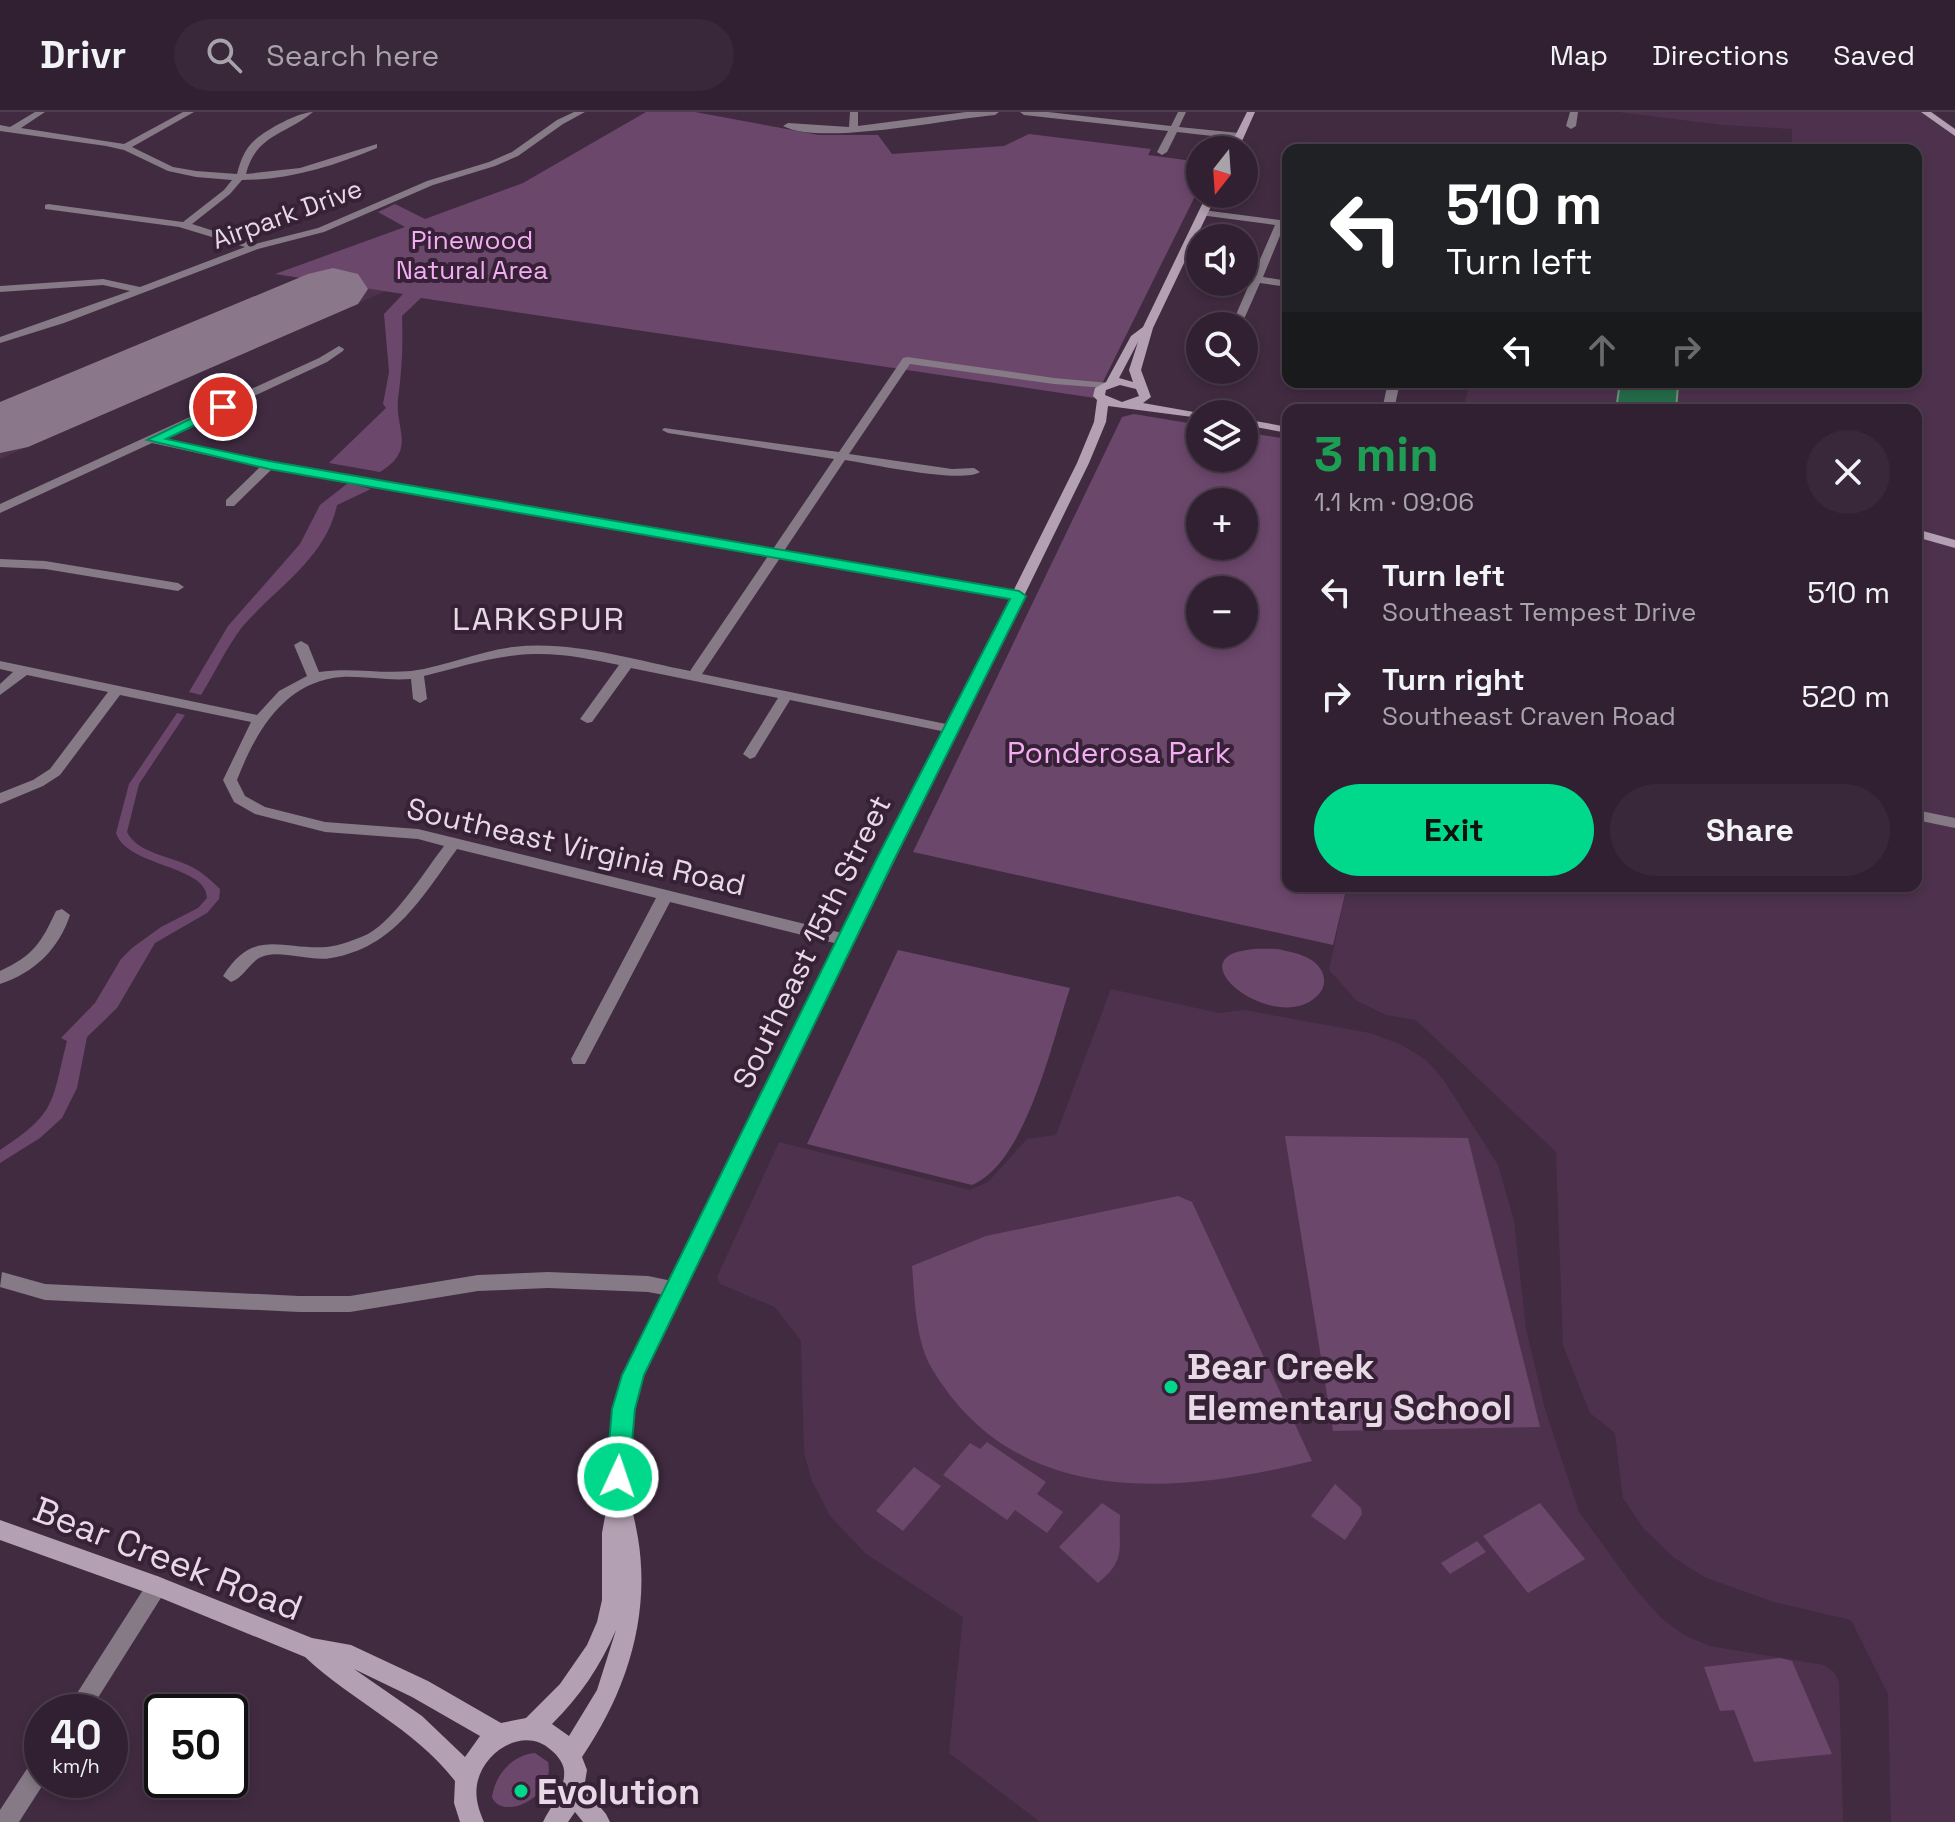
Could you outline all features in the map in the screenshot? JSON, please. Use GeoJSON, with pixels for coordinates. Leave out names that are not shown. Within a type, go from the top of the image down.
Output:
{"type":"FeatureCollection","features":[{"type":"Feature","properties":{"kind":"main road"},"geometry":{"type":"LineString","coordinates":[[1239,136],[1251,112]]}},
{"type":"Feature","properties":{"kind":"main road"},"geometry":{"type":"LineString","coordinates":[[1925,112],[1955,133]]}},
{"type":"Feature","properties":{"kind":"main road","name":"Southeast 15th Street"},"geometry":{"type":"LineString","coordinates":[[1143,390],[1135,370],[1148,328],[1205,208]]}},
{"type":"Feature","properties":{"kind":"main road","name":"Southeast 15th Street"},"geometry":{"type":"LineString","coordinates":[[532,1728],[568,1692],[595,1653],[608,1623],[613,1600],[612,1533],[618,1500],[617,1454],[633,1375],[1019,596],[1100,422],[1105,391],[1136,336],[1148,328]]}},
{"type":"Feature","properties":{"kind":"main road"},"geometry":{"type":"LineString","coordinates":[[1105,391],[1127,382],[1186,409]]}},
{"type":"Feature","properties":{"kind":"main road"},"geometry":{"type":"LineString","coordinates":[[1100,422],[1126,405],[1141,401],[1143,390]]}},
{"type":"Feature","properties":{"kind":"main road"},"geometry":{"type":"LineString","coordinates":[[1105,391],[1126,405],[1186,413]]}},
{"type":"Feature","properties":{"kind":"main road"},"geometry":{"type":"LineString","coordinates":[[1258,425],[1282,429]]}},
{"type":"Feature","properties":{"kind":"main road"},"geometry":{"type":"LineString","coordinates":[[1922,535],[1955,544]]}},
{"type":"Feature","properties":{"kind":"main road"},"geometry":{"type":"LineString","coordinates":[[1922,541],[1955,544]]}},
{"type":"Feature","properties":{"kind":"main road","name":"Southeast 15th Street"},"geometry":{"type":"LineString","coordinates":[[571,1753],[599,1708],[627,1643],[631,1602],[628,1531],[618,1500]]}},
{"type":"Feature","properties":{"kind":"main road","name":"Bear Creek Road"},"geometry":{"type":"LineString","coordinates":[[0,1530],[157,1586],[312,1649],[351,1656],[420,1689],[500,1735]]}},
{"type":"Feature","properties":{"kind":"main road","name":"Bear Creek Road"},"geometry":{"type":"LineString","coordinates":[[312,1649],[340,1675],[435,1741],[466,1777]]}},
{"type":"Feature","properties":{"kind":"main road"},"geometry":{"type":"LineString","coordinates":[[470,1821],[464,1793],[466,1777],[474,1761],[500,1735],[532,1728],[548,1731],[571,1753],[576,1778],[573,1792],[555,1822]]}},
{"type":"Feature","properties":{"kind":"main road"},"geometry":{"type":"LineString","coordinates":[[573,1792],[598,1822]]}},
{"type":"Feature","properties":{"kind":"street"},"geometry":{"type":"LineString","coordinates":[[0,137],[41,112]]}},
{"type":"Feature","properties":{"kind":"street"},"geometry":{"type":"LineString","coordinates":[[125,147],[190,112]]}},
{"type":"Feature","properties":{"kind":"street"},"geometry":{"type":"LineString","coordinates":[[185,225],[208,209],[241,175],[245,160],[257,142],[309,112]]}},
{"type":"Feature","properties":{"kind":"street","name":"Airpark Drive"},"geometry":{"type":"LineString","coordinates":[[0,340],[254,247],[336,225],[430,183],[492,164],[515,154],[581,112]]}},
{"type":"Feature","properties":{"kind":"street"},"geometry":{"type":"LineString","coordinates":[[853,130],[854,112]]}},
{"type":"Feature","properties":{"kind":"street"},"geometry":{"type":"LineString","coordinates":[[788,126],[853,130],[887,128],[962,113],[995,112]]}},
{"type":"Feature","properties":{"kind":"street"},"geometry":{"type":"LineString","coordinates":[[1024,112],[1071,114],[1239,136]]}},
{"type":"Feature","properties":{"kind":"street"},"geometry":{"type":"LineString","coordinates":[[1162,152],[1182,112]]}},
{"type":"Feature","properties":{"kind":"street"},"geometry":{"type":"LineString","coordinates":[[1571,126],[1574,112]]}},
{"type":"Feature","properties":{"kind":"street"},"geometry":{"type":"LineString","coordinates":[[0,128],[125,147],[152,163],[172,170],[241,175],[309,171],[374,146]]}},
{"type":"Feature","properties":{"kind":"street"},"geometry":{"type":"LineString","coordinates":[[48,207],[185,225],[228,235],[254,247]]}},
{"type":"Feature","properties":{"kind":"street"},"geometry":{"type":"LineString","coordinates":[[1203,213],[1282,224]]}},
{"type":"Feature","properties":{"kind":"street"},"geometry":{"type":"LineString","coordinates":[[1258,275],[1282,230]]}},
{"type":"Feature","properties":{"kind":"street"},"geometry":{"type":"LineString","coordinates":[[1258,279],[1282,283]]}},
{"type":"Feature","properties":{"kind":"street"},"geometry":{"type":"LineString","coordinates":[[0,289],[103,282],[140,290]]}},
{"type":"Feature","properties":{"kind":"street"},"geometry":{"type":"LineString","coordinates":[[0,509],[323,360],[339,349]]}},
{"type":"Feature","properties":{"kind":"street"},"geometry":{"type":"LineString","coordinates":[[693,677],[779,554],[907,360],[1105,391]]}},
{"type":"Feature","properties":{"kind":"street"},"geometry":{"type":"LineString","coordinates":[[668,430],[952,473],[974,472]]}},
{"type":"Feature","properties":{"kind":"street"},"geometry":{"type":"LineString","coordinates":[[153,440],[269,465],[1019,596]]}},
{"type":"Feature","properties":{"kind":"street"},"geometry":{"type":"LineString","coordinates":[[230,503],[269,465]]}},
{"type":"Feature","properties":{"kind":"street"},"geometry":{"type":"LineString","coordinates":[[0,563],[45,565],[178,587]]}},
{"type":"Feature","properties":{"kind":"street"},"geometry":{"type":"LineString","coordinates":[[301,645],[315,679]]}},
{"type":"Feature","properties":{"kind":"street"},"geometry":{"type":"LineString","coordinates":[[0,665],[257,719],[286,693],[315,679],[337,673],[417,675],[518,648],[546,648],[951,729]]}},
{"type":"Feature","properties":{"kind":"street"},"geometry":{"type":"LineString","coordinates":[[587,719],[627,664]]}},
{"type":"Feature","properties":{"kind":"street"},"geometry":{"type":"LineString","coordinates":[[0,691],[24,670]]}},
{"type":"Feature","properties":{"kind":"street"},"geometry":{"type":"LineString","coordinates":[[417,675],[420,699]]}},
{"type":"Feature","properties":{"kind":"street"},"geometry":{"type":"LineString","coordinates":[[0,799],[55,772],[116,691]]}},
{"type":"Feature","properties":{"kind":"street"},"geometry":{"type":"LineString","coordinates":[[750,754],[786,696]]}},
{"type":"Feature","properties":{"kind":"street","name":"Southeast Virginia Road"},"geometry":{"type":"LineString","coordinates":[[257,719],[230,780],[239,799],[249,807],[325,827],[398,831],[846,940]]}},
{"type":"Feature","properties":{"kind":"street"},"geometry":{"type":"LineString","coordinates":[[1922,816],[1955,823]]}},
{"type":"Feature","properties":{"kind":"street"},"geometry":{"type":"LineString","coordinates":[[231,976],[249,957],[263,949],[330,953],[375,937],[404,910],[453,844]]}},
{"type":"Feature","properties":{"kind":"street"},"geometry":{"type":"LineString","coordinates":[[579,1059],[664,898]]}},
{"type":"Feature","properties":{"kind":"street"},"geometry":{"type":"LineString","coordinates":[[0,978],[46,949],[58,931],[62,915]]}},
{"type":"Feature","properties":{"kind":"street"},"geometry":{"type":"LineString","coordinates":[[2,1280],[45,1292],[299,1304],[350,1304],[478,1283],[548,1280],[648,1284],[675,1289]]}},
{"type":"Feature","properties":{"kind":"street"},"geometry":{"type":"LineString","coordinates":[[88,1694],[157,1586]]}},
{"type":"Feature","properties":{"kind":"street"},"geometry":{"type":"LineString","coordinates":[[6,1822],[24,1794]]}},
{"type":"Feature","properties":{"kind":"shaded area"},"geometry":{"type":"Polygon","coordinates":[[[1618,112],[1933,112],[1955,128],[1955,1822],[1891,1822],[1888,1694],[1851,1620],[1774,1602],[1704,1577],[1673,1557],[1643,1528],[1623,1498],[1615,1433],[1590,1413],[1563,1345],[1556,1152],[1416,1020],[1386,1015],[1357,1001],[1329,970],[1346,892],[1922,892],[1922,404],[1464,404],[1468,388],[1922,388],[1922,144],[1792,144],[1792,129],[1723,125],[1618,112]]]}},
{"type":"Feature","properties":{"kind":"shaded area"},"geometry":{"type":"Polygon","coordinates":[[[323,281],[386,291],[0,459],[0,415],[323,281]]]}},
{"type":"Feature","properties":{"kind":"shaded area","name":"Bear Creek Elementary School"},"geometry":{"type":"Polygon","coordinates":[[[1111,989],[1219,1013],[1244,1010],[1370,1033],[1400,1044],[1426,1060],[1443,1079],[1498,1165],[1514,1221],[1526,1329],[1545,1409],[1579,1512],[1633,1586],[1661,1618],[1684,1635],[1710,1646],[1824,1665],[1834,1672],[1839,1682],[1843,1822],[1040,1822],[949,1753],[963,1617],[866,1554],[830,1516],[812,1481],[804,1453],[801,1341],[775,1307],[720,1284],[717,1277],[779,1142],[970,1190],[988,1182],[1027,1139],[1056,1135],[1111,989]]]}},
{"type":"Feature","properties":{"kind":"green space","name":"Pinewood Natural Area"},"geometry":{"type":"Polygon","coordinates":[[[646,112],[695,112],[819,135],[878,135],[892,154],[1004,146],[1029,134],[1151,149],[1148,155],[1186,160],[1186,208],[1189,208],[1095,398],[421,298],[402,316],[398,410],[402,438],[398,455],[380,472],[329,463],[386,408],[383,404],[389,372],[384,314],[403,294],[275,274],[405,227],[378,212],[395,204],[425,219],[523,183],[646,112]]]}},
{"type":"Feature","properties":{"kind":"green space","name":"Ponderosa Park"},"geometry":{"type":"Polygon","coordinates":[[[1134,414],[1186,423],[1186,472],[1258,472],[1258,434],[1282,438],[1282,892],[1346,892],[1333,945],[913,852],[1122,417],[1134,414]]]}},
{"type":"Feature","properties":{"kind":"green space"},"geometry":{"type":"Polygon","coordinates":[[[348,483],[371,489],[337,505],[322,541],[299,571],[243,626],[201,695],[189,692],[228,626],[300,544],[320,505],[348,483]]]}},
{"type":"Feature","properties":{"kind":"green space"},"geometry":{"type":"Polygon","coordinates":[[[177,713],[185,715],[139,784],[127,832],[138,845],[194,868],[220,889],[219,899],[207,913],[155,943],[117,1008],[87,1037],[77,1088],[62,1118],[40,1138],[0,1163],[0,1150],[33,1126],[49,1104],[67,1041],[61,1038],[95,1003],[121,959],[161,927],[198,908],[207,898],[204,887],[194,879],[135,853],[123,844],[116,833],[129,784],[177,713]]]}},
{"type":"Feature","properties":{"kind":"green space"},"geometry":{"type":"Polygon","coordinates":[[[1277,949],[1303,956],[1320,968],[1324,983],[1317,996],[1297,1006],[1274,1006],[1252,999],[1234,986],[1223,972],[1225,960],[1241,951],[1277,949]]]}},
{"type":"Feature","properties":{"kind":"green space"},"geometry":{"type":"Polygon","coordinates":[[[898,950],[1070,988],[1045,1068],[1022,1127],[1008,1152],[991,1172],[972,1185],[807,1144],[898,950]]]}},
{"type":"Feature","properties":{"kind":"green space"},"geometry":{"type":"Polygon","coordinates":[[[1285,1136],[1468,1138],[1540,1427],[1333,1431],[1285,1136]]]}},
{"type":"Feature","properties":{"kind":"green space"},"geometry":{"type":"Polygon","coordinates":[[[1178,1196],[1192,1202],[1312,1461],[1208,1480],[1155,1484],[1104,1481],[1055,1470],[1010,1449],[969,1417],[934,1372],[923,1348],[912,1266],[986,1236],[1178,1196]]]}},
{"type":"Feature","properties":{"kind":"green space"},"geometry":{"type":"Polygon","coordinates":[[[987,1442],[1046,1482],[1037,1494],[1063,1512],[1047,1533],[1015,1510],[1007,1520],[943,1475],[970,1443],[980,1449],[987,1442]]]}},
{"type":"Feature","properties":{"kind":"green space"},"geometry":{"type":"Polygon","coordinates":[[[914,1467],[941,1486],[903,1531],[876,1511],[914,1467]]]}},
{"type":"Feature","properties":{"kind":"green space"},"geometry":{"type":"Polygon","coordinates":[[[1335,1484],[1361,1508],[1362,1514],[1345,1540],[1311,1516],[1335,1484]]]}},
{"type":"Feature","properties":{"kind":"green space"},"geometry":{"type":"Polygon","coordinates":[[[1102,1503],[1120,1515],[1120,1545],[1113,1567],[1098,1583],[1059,1547],[1102,1503]]]}},
{"type":"Feature","properties":{"kind":"green space"},"geometry":{"type":"Polygon","coordinates":[[[1540,1503],[1585,1559],[1528,1593],[1483,1536],[1540,1503]]]}},
{"type":"Feature","properties":{"kind":"green space"},"geometry":{"type":"Polygon","coordinates":[[[1477,1541],[1486,1552],[1450,1574],[1441,1563],[1477,1541]]]}},
{"type":"Feature","properties":{"kind":"green space"},"geometry":{"type":"Polygon","coordinates":[[[1780,1658],[1792,1661],[1832,1754],[1754,1762],[1734,1710],[1720,1711],[1704,1667],[1780,1658]]]}},
{"type":"Feature","properties":{"kind":"green space"},"geometry":{"type":"Polygon","coordinates":[[[535,1753],[548,1762],[544,1786],[527,1802],[506,1807],[498,1804],[492,1797],[501,1774],[512,1762],[535,1753]]]}},
{"type":"Feature","properties":{"kind":"building"},"geometry":{"type":"Polygon","coordinates":[[[1619,388],[1678,388],[1676,404],[1617,404],[1619,388]]]}},
{"type":"Feature","properties":{"kind":"runway"},"geometry":{"type":"LineString","coordinates":[[0,430],[333,289]]}},
{"type":"Feature","properties":{"kind":"place","name":"Bear Creek Elementary School"},"geometry":{"type":"Point","coordinates":[1171,1387]}},
{"type":"Feature","properties":{"kind":"place","name":"Evolution"},"geometry":{"type":"Point","coordinates":[521,1791]}},
{"type":"Feature","properties":{"kind":"district","name":"LARKSPUR"},"geometry":{"type":"Point","coordinates":[539,619]}},
{"type":"Feature","properties":{"kind":"route"},"geometry":{"type":"LineString","coordinates":[[223,407],[153,440],[269,465],[1019,596],[885,860],[633,1375],[617,1454],[618,1477]]}}]}
